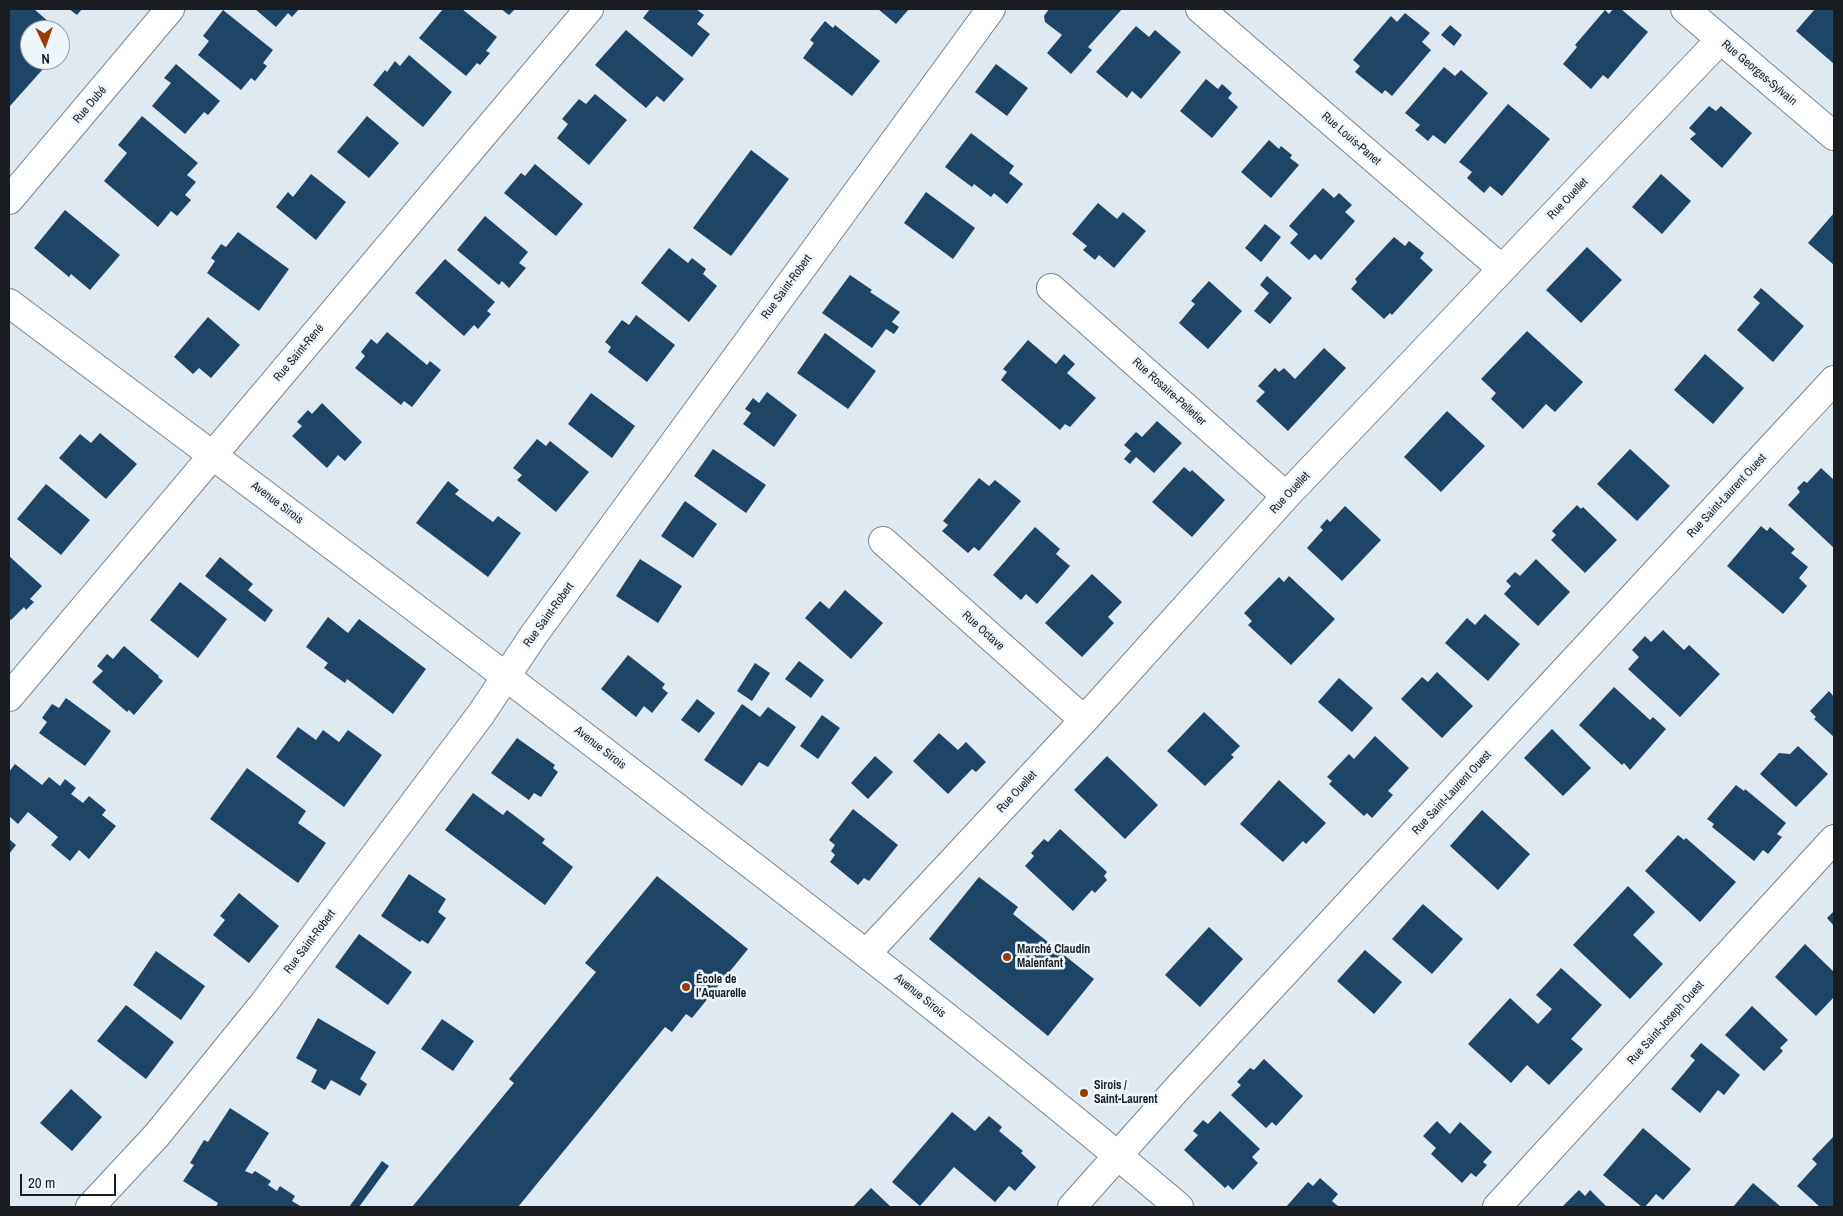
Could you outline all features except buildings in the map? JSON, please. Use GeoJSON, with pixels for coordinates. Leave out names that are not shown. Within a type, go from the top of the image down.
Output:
{"type":"FeatureCollection","features":[{"type":"Feature","properties":{"kind":"street","name":"Rue Dubé"},"geometry":{"type":"LineString","coordinates":[[9,200],[170,9]]}},
{"type":"Feature","properties":{"kind":"street","name":"Rue Saint-René"},"geometry":{"type":"LineString","coordinates":[[9,697],[589,9]]}},
{"type":"Feature","properties":{"kind":"street","name":"Rue Saint-Robert"},"geometry":{"type":"LineString","coordinates":[[90,1207],[157,1135],[264,1004],[480,714],[539,628],[991,9]]}},
{"type":"Feature","properties":{"kind":"street","name":"Rue Louis-Panet"},"geometry":{"type":"LineString","coordinates":[[1200,9],[1502,269]]}},
{"type":"Feature","properties":{"kind":"street","name":"Rue Georges-Sylvain"},"geometry":{"type":"LineString","coordinates":[[1685,9],[1834,136]]}},
{"type":"Feature","properties":{"kind":"street","name":"Rue Ouellet"},"geometry":{"type":"LineString","coordinates":[[866,953],[1084,720],[1286,496],[1720,40]]}},
{"type":"Feature","properties":{"kind":"street","name":"Rue Rosaire-Pelletier"},"geometry":{"type":"LineString","coordinates":[[1051,288],[1286,496]]}},
{"type":"Feature","properties":{"kind":"street","name":"Avenue Sirois"},"geometry":{"type":"LineString","coordinates":[[9,304],[506,676],[866,953],[1179,1207]]}},
{"type":"Feature","properties":{"kind":"street","name":"Rue Saint-Laurent Ouest"},"geometry":{"type":"LineString","coordinates":[[1072,1207],[1183,1083],[1834,380]]}},
{"type":"Feature","properties":{"kind":"street","name":"Rue Octave"},"geometry":{"type":"LineString","coordinates":[[883,541],[1084,720]]}},
{"type":"Feature","properties":{"kind":"street","name":"Rue Saint-Joseph Ouest"},"geometry":{"type":"LineString","coordinates":[[1497,1207],[1834,840]]}},
{"type":"Feature","properties":{"kind":"place","name":"Marché Claudin Malenfant"},"geometry":{"type":"Point","coordinates":[1007,957]}},
{"type":"Feature","properties":{"kind":"place","name":"École de l’Aquarelle"},"geometry":{"type":"Point","coordinates":[686,987]}},
{"type":"Feature","properties":{"kind":"place","name":"Sirois / Saint-Laurent"},"geometry":{"type":"Point","coordinates":[1084,1093]}}]}
